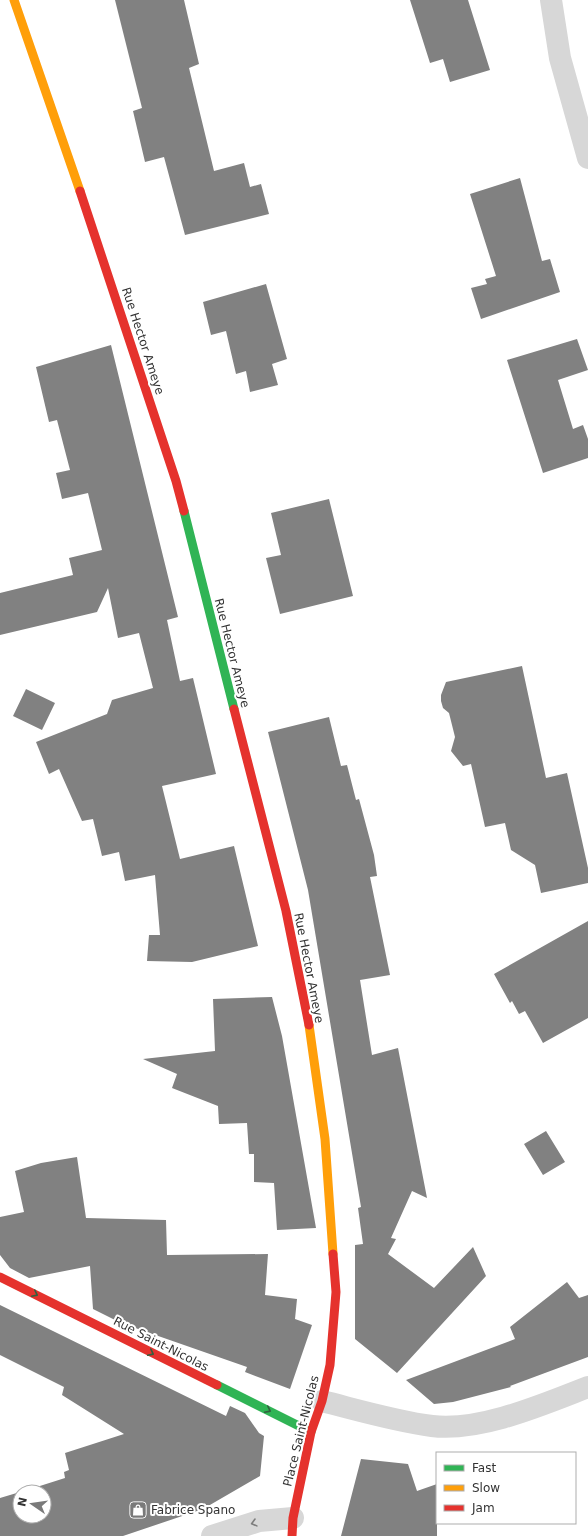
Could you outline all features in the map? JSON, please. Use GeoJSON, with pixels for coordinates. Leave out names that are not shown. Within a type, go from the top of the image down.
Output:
{"type":"FeatureCollection","features":[{"type":"Feature","properties":{"kind":"street","name":"Rue Hector Ameye"},"geometry":{"type":"LineString","coordinates":[[14,0],[93,228],[176,481],[286,912],[308,1018],[325,1140],[336,1292],[333,1332]]}},
{"type":"Feature","properties":{"kind":"street"},"geometry":{"type":"LineString","coordinates":[[551,0],[560,58],[588,158]]}},
{"type":"Feature","properties":{"kind":"street","name":"Rue Saint-Nicolas"},"geometry":{"type":"LineString","coordinates":[[0,1277],[311,1432]]}},
{"type":"Feature","properties":{"kind":"street","name":"Place Saint-Nicolas"},"geometry":{"type":"LineString","coordinates":[[292,1527],[311,1432],[322,1401],[330,1365],[333,1332]]}},
{"type":"Feature","properties":{"kind":"street"},"geometry":{"type":"LineString","coordinates":[[322,1401],[433,1426],[470,1425],[527,1410],[588,1387]]}},
{"type":"Feature","properties":{"kind":"street"},"geometry":{"type":"LineString","coordinates":[[212,1536],[259,1521],[292,1527]]}},
{"type":"Feature","properties":{"kind":"building"},"geometry":{"type":"Polygon","coordinates":[[[115,0],[184,0],[199,64],[189,68],[214,171],[244,163],[250,187],[261,184],[269,214],[185,235],[164,157],[145,162],[133,111],[142,108],[115,0]]]}},
{"type":"Feature","properties":{"kind":"building"},"geometry":{"type":"Polygon","coordinates":[[[410,0],[468,0],[490,70],[450,82],[443,59],[430,63],[410,0]]]}},
{"type":"Feature","properties":{"kind":"building"},"geometry":{"type":"Polygon","coordinates":[[[520,178],[542,261],[550,259],[560,292],[481,319],[471,288],[487,284],[485,279],[496,276],[470,194],[520,178]]]}},
{"type":"Feature","properties":{"kind":"building"},"geometry":{"type":"Polygon","coordinates":[[[266,284],[287,359],[272,364],[278,385],[250,392],[246,371],[236,374],[226,331],[211,335],[203,302],[266,284]]]}},
{"type":"Feature","properties":{"kind":"building"},"geometry":{"type":"Polygon","coordinates":[[[577,339],[588,370],[558,380],[573,429],[583,425],[588,439],[588,458],[543,473],[507,360],[577,339]]]}},
{"type":"Feature","properties":{"kind":"building"},"geometry":{"type":"Polygon","coordinates":[[[111,345],[178,617],[167,620],[180,681],[193,678],[216,774],[162,786],[180,859],[234,846],[258,946],[192,962],[147,961],[149,935],[160,935],[155,875],[125,881],[119,852],[102,856],[93,819],[82,821],[59,769],[49,774],[36,742],[107,714],[112,700],[153,688],[139,633],[118,638],[108,588],[97,612],[0,635],[0,593],[73,575],[69,558],[102,550],[88,493],[62,499],[56,473],[70,470],[57,420],[49,422],[36,367],[111,345]]]}},
{"type":"Feature","properties":{"kind":"building"},"geometry":{"type":"Polygon","coordinates":[[[329,499],[353,596],[280,614],[266,558],[281,555],[271,513],[329,499]]]}},
{"type":"Feature","properties":{"kind":"building"},"geometry":{"type":"Polygon","coordinates":[[[522,666],[546,778],[567,773],[588,868],[588,883],[541,893],[535,865],[511,850],[505,823],[485,827],[471,764],[463,766],[451,751],[455,737],[449,713],[443,708],[441,701],[441,695],[446,682],[522,666]]]}},
{"type":"Feature","properties":{"kind":"building"},"geometry":{"type":"Polygon","coordinates":[[[26,689],[55,703],[42,730],[13,716],[26,689]]]}},
{"type":"Feature","properties":{"kind":"building"},"geometry":{"type":"Polygon","coordinates":[[[329,717],[341,766],[347,765],[356,800],[359,799],[374,855],[377,876],[370,877],[390,975],[360,980],[372,1055],[398,1048],[427,1198],[412,1191],[391,1238],[396,1239],[388,1254],[434,1288],[473,1247],[486,1276],[397,1373],[355,1339],[355,1245],[363,1244],[358,1208],[361,1207],[308,890],[268,732],[329,717]]]}},
{"type":"Feature","properties":{"kind":"building"},"geometry":{"type":"Polygon","coordinates":[[[588,921],[588,1018],[543,1043],[525,1011],[519,1014],[512,1001],[510,1003],[494,974],[588,921]]]}},
{"type":"Feature","properties":{"kind":"building"},"geometry":{"type":"Polygon","coordinates":[[[272,997],[282,1036],[316,1228],[277,1230],[274,1183],[254,1182],[254,1154],[249,1154],[247,1123],[219,1124],[218,1106],[172,1088],[177,1074],[143,1059],[215,1051],[213,999],[272,997]]]}},
{"type":"Feature","properties":{"kind":"building"},"geometry":{"type":"Polygon","coordinates":[[[546,1131],[565,1162],[543,1175],[524,1144],[546,1131]]]}},
{"type":"Feature","properties":{"kind":"building"},"geometry":{"type":"Polygon","coordinates":[[[77,1157],[86,1218],[166,1220],[167,1255],[268,1254],[265,1295],[297,1299],[295,1319],[312,1325],[290,1389],[245,1372],[247,1367],[121,1323],[93,1309],[90,1266],[29,1278],[10,1268],[0,1255],[0,1217],[24,1212],[15,1171],[41,1163],[77,1157]]]}},
{"type":"Feature","properties":{"kind":"building"},"geometry":{"type":"Polygon","coordinates":[[[567,1282],[579,1298],[588,1295],[588,1357],[510,1386],[511,1387],[453,1402],[434,1404],[406,1380],[515,1339],[510,1327],[567,1282]]]}},
{"type":"Feature","properties":{"kind":"building"},"geometry":{"type":"Polygon","coordinates":[[[0,1305],[226,1416],[230,1406],[245,1413],[259,1433],[264,1436],[260,1476],[203,1509],[123,1536],[0,1536],[0,1498],[12,1494],[12,1524],[52,1524],[52,1484],[46,1484],[65,1478],[64,1472],[69,1470],[65,1453],[124,1434],[62,1395],[64,1387],[0,1355],[0,1305]]]}},
{"type":"Feature","properties":{"kind":"building"},"geometry":{"type":"Polygon","coordinates":[[[361,1459],[408,1464],[417,1491],[436,1484],[437,1536],[341,1536],[361,1459]]]}},
{"type":"Feature","properties":{"kind":"traffic: fast"},"geometry":{"type":"LineString","coordinates":[[184,511],[234,709]]}},
{"type":"Feature","properties":{"kind":"traffic: fast"},"geometry":{"type":"LineString","coordinates":[[217,1385],[311,1432]]}},
{"type":"Feature","properties":{"kind":"traffic: slow"},"geometry":{"type":"LineString","coordinates":[[14,0],[80,191]]}},
{"type":"Feature","properties":{"kind":"traffic: slow"},"geometry":{"type":"LineString","coordinates":[[309,1025],[325,1139],[333,1254]]}},
{"type":"Feature","properties":{"kind":"traffic: jam"},"geometry":{"type":"LineString","coordinates":[[80,191],[176,481],[184,511]]}},
{"type":"Feature","properties":{"kind":"traffic: jam"},"geometry":{"type":"LineString","coordinates":[[234,709],[286,911],[309,1025]]}},
{"type":"Feature","properties":{"kind":"traffic: jam"},"geometry":{"type":"LineString","coordinates":[[292,1536],[293,1518],[311,1432],[322,1401],[330,1365],[336,1292],[333,1254]]}},
{"type":"Feature","properties":{"kind":"traffic: jam"},"geometry":{"type":"LineString","coordinates":[[0,1277],[217,1385]]}},
{"type":"Feature","properties":{"kind":"place","name":"Fabrice Spano"},"geometry":{"type":"Point","coordinates":[138,1510]}}]}
